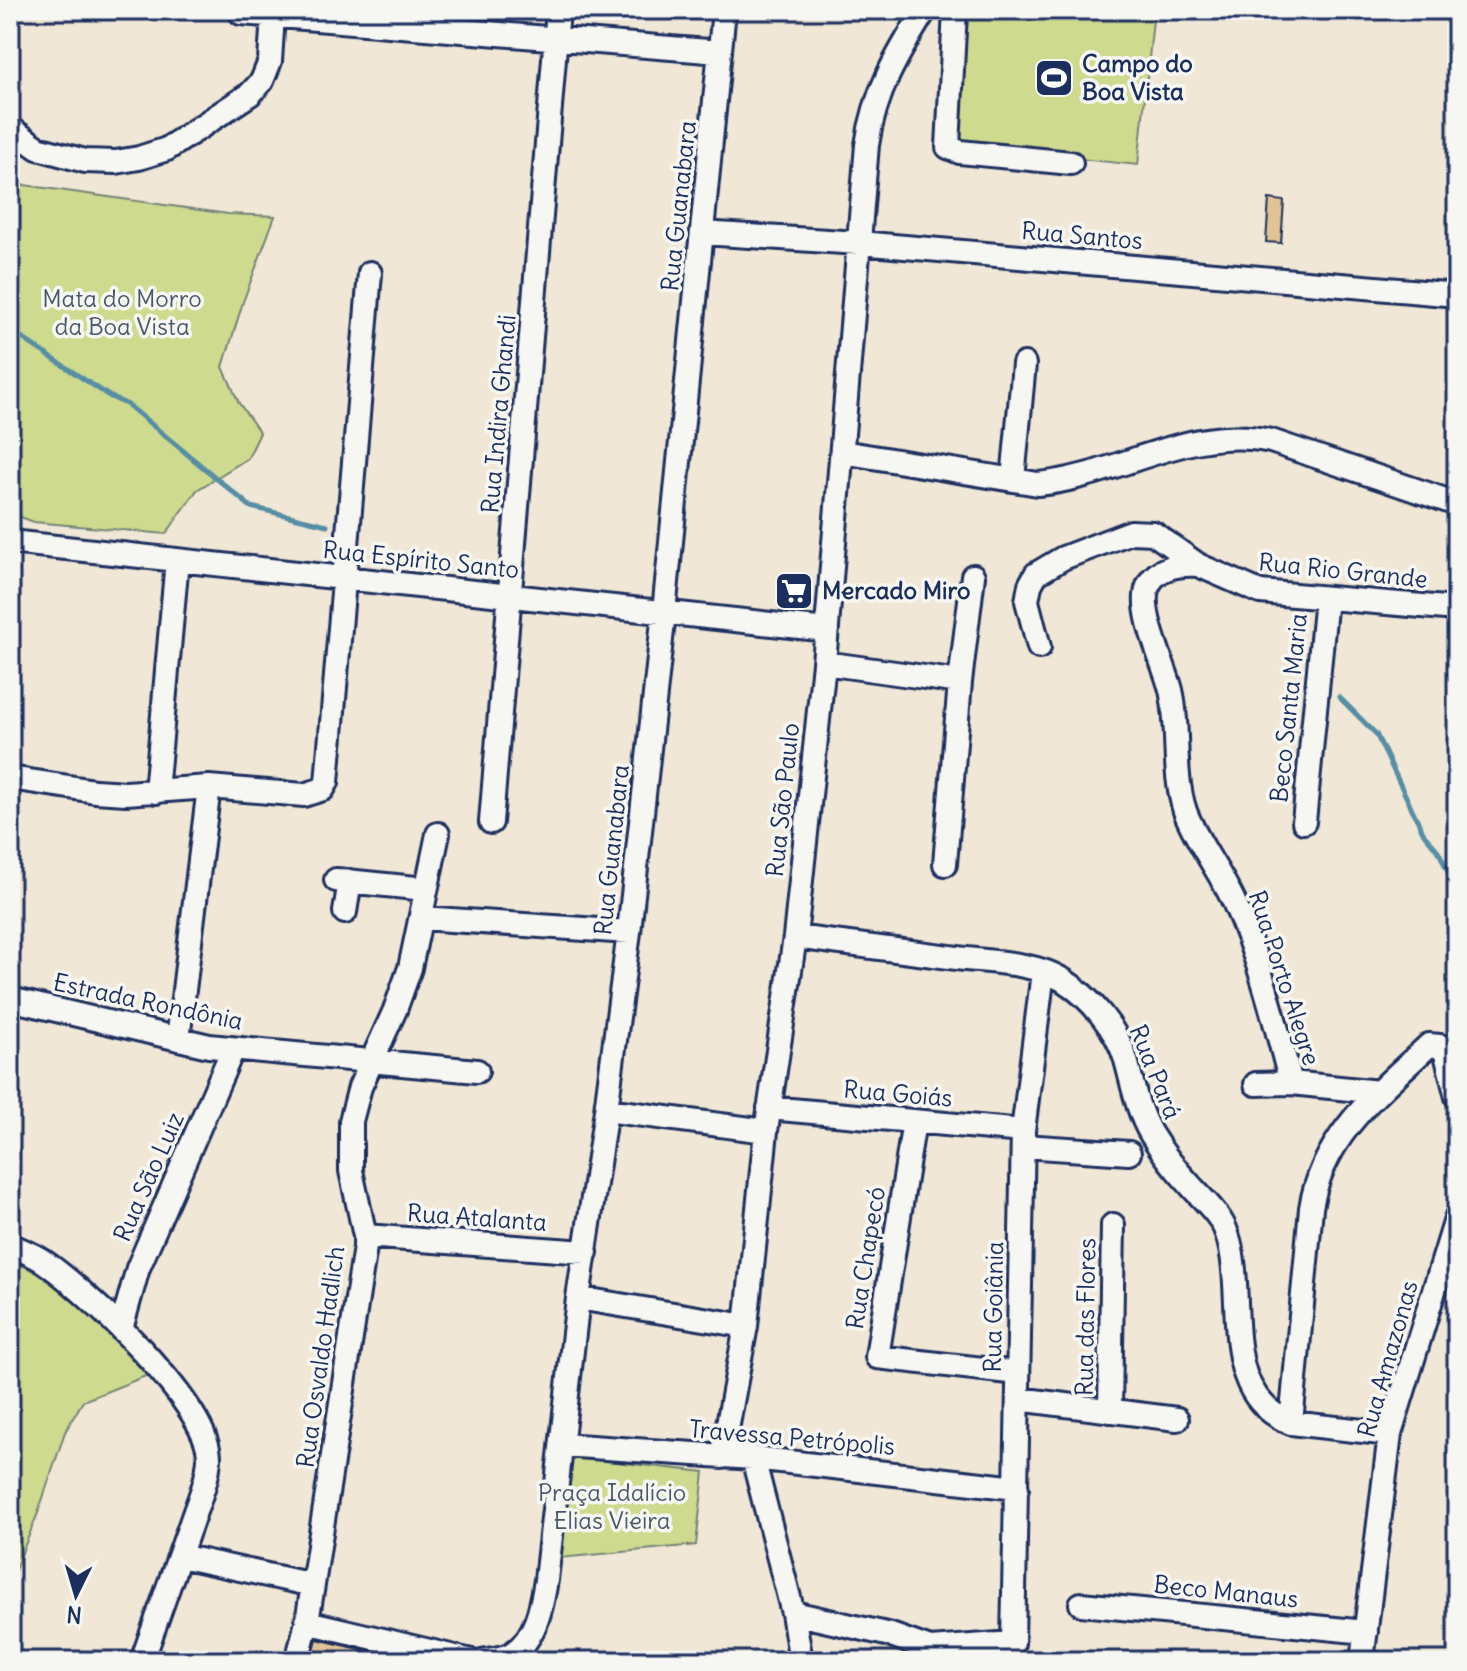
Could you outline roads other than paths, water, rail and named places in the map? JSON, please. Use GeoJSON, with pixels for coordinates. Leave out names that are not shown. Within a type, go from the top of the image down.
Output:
{"type":"FeatureCollection","features":[{"type":"Feature","properties":{"kind":"street","name":"Rua Indira Ghandi"},"geometry":{"type":"LineString","coordinates":[[491,822],[558,10]]}},
{"type":"Feature","properties":{"kind":"street","name":"Rua Guanabara"},"geometry":{"type":"LineString","coordinates":[[482,1661],[514,1653],[533,1629],[546,1580],[578,1298],[629,932],[724,10]]}},
{"type":"Feature","properties":{"kind":"street","name":"Rua São Paulo"},"geometry":{"type":"LineString","coordinates":[[722,1457],[746,1326],[768,1119],[795,937],[827,630],[867,145],[883,81],[925,10]]}},
{"type":"Feature","properties":{"kind":"street"},"geometry":{"type":"LineString","coordinates":[[955,10],[948,147],[960,152],[1071,163]]}},
{"type":"Feature","properties":{"kind":"street"},"geometry":{"type":"LineString","coordinates":[[241,13],[399,18],[556,39],[720,52]]}},
{"type":"Feature","properties":{"kind":"street"},"geometry":{"type":"LineString","coordinates":[[10,128],[38,148],[85,161],[116,162],[167,149],[250,94],[262,81],[270,61],[273,15]]}},
{"type":"Feature","properties":{"kind":"street","name":"Rua Santos"},"geometry":{"type":"LineString","coordinates":[[702,233],[859,243],[1457,295]]}},
{"type":"Feature","properties":{"kind":"street"},"geometry":{"type":"LineString","coordinates":[[10,778],[95,791],[156,792],[209,787],[304,795],[323,789],[327,782],[370,273]]}},
{"type":"Feature","properties":{"kind":"street"},"geometry":{"type":"LineString","coordinates":[[1013,479],[1024,364]]}},
{"type":"Feature","properties":{"kind":"street"},"geometry":{"type":"LineString","coordinates":[[842,452],[1038,484],[1200,441],[1223,436],[1247,436],[1271,441],[1457,504]]}},
{"type":"Feature","properties":{"kind":"street","name":"Rua Rio Grande"},"geometry":{"type":"LineString","coordinates":[[1039,647],[1027,601],[1036,574],[1046,566],[1131,532],[1143,531],[1165,540],[1198,565],[1260,592],[1457,609]]}},
{"type":"Feature","properties":{"kind":"street","name":"Rua Espírito Santo"},"geometry":{"type":"LineString","coordinates":[[10,542],[827,630]]}},
{"type":"Feature","properties":{"kind":"street"},"geometry":{"type":"LineString","coordinates":[[156,792],[177,560]]}},
{"type":"Feature","properties":{"kind":"street","name":"Rua Porto Alegre"},"geometry":{"type":"LineString","coordinates":[[1198,565],[1180,564],[1168,568],[1150,582],[1146,593],[1150,620],[1175,709],[1181,795],[1193,830],[1220,875],[1244,927],[1291,1083],[1379,1092]]}},
{"type":"Feature","properties":{"kind":"street"},"geometry":{"type":"LineString","coordinates":[[945,864],[960,682],[973,576]]}},
{"type":"Feature","properties":{"kind":"street","name":"Beco Santa Maria"},"geometry":{"type":"LineString","coordinates":[[1304,822],[1326,598]]}},
{"type":"Feature","properties":{"kind":"street"},"geometry":{"type":"LineString","coordinates":[[824,663],[960,682]]}},
{"type":"Feature","properties":{"kind":"street"},"geometry":{"type":"LineString","coordinates":[[178,1039],[209,787]]}},
{"type":"Feature","properties":{"kind":"street","name":"Rua Osvaldo Hadlich"},"geometry":{"type":"LineString","coordinates":[[297,1661],[313,1585],[365,1236],[354,1192],[350,1146],[355,1103],[405,986],[438,834]]}},
{"type":"Feature","properties":{"kind":"street"},"geometry":{"type":"LineString","coordinates":[[345,912],[343,880],[426,889]]}},
{"type":"Feature","properties":{"kind":"street"},"geometry":{"type":"LineString","coordinates":[[421,918],[629,932]]}},
{"type":"Feature","properties":{"kind":"street","name":"Rua Pará"},"geometry":{"type":"LineString","coordinates":[[795,937],[986,961],[1043,972],[1061,979],[1081,994],[1107,1024],[1125,1057],[1134,1096],[1151,1135],[1183,1178],[1219,1217],[1226,1230],[1235,1271],[1244,1374],[1263,1406],[1291,1423],[1390,1434]]}},
{"type":"Feature","properties":{"kind":"street","name":"Rua Goiânia"},"geometry":{"type":"LineString","coordinates":[[930,1655],[1013,1643],[1023,1138],[1043,972]]}},
{"type":"Feature","properties":{"kind":"street","name":"Estrada Rondônia"},"geometry":{"type":"LineString","coordinates":[[10,999],[233,1049],[477,1071]]}},
{"type":"Feature","properties":{"kind":"street"},"geometry":{"type":"LineString","coordinates":[[1291,1423],[1313,1191],[1327,1155],[1340,1135],[1379,1092],[1429,1045],[1440,1046],[1446,1054],[1457,1097]]}},
{"type":"Feature","properties":{"kind":"street","name":"Rua São Luiz"},"geometry":{"type":"LineString","coordinates":[[121,1329],[138,1268],[233,1049]]}},
{"type":"Feature","properties":{"kind":"street"},"geometry":{"type":"LineString","coordinates":[[1256,1084],[1291,1083]]}},
{"type":"Feature","properties":{"kind":"street","name":"Rua Goiás"},"geometry":{"type":"LineString","coordinates":[[606,1110],[768,1119],[914,1121],[1129,1153]]}},
{"type":"Feature","properties":{"kind":"street","name":"Rua Chapecó"},"geometry":{"type":"LineString","coordinates":[[914,1121],[877,1357],[1018,1373]]}},
{"type":"Feature","properties":{"kind":"street","name":"Rua Amazonas"},"geometry":{"type":"LineString","coordinates":[[1362,1661],[1390,1434],[1457,1216]]}},
{"type":"Feature","properties":{"kind":"street","name":"Rua das Flores"},"geometry":{"type":"LineString","coordinates":[[1110,1411],[1113,1225]]}},
{"type":"Feature","properties":{"kind":"street","name":"Rua Atalanta"},"geometry":{"type":"LineString","coordinates":[[365,1236],[586,1252]]}},
{"type":"Feature","properties":{"kind":"street"},"geometry":{"type":"LineString","coordinates":[[10,1245],[59,1273],[121,1329],[180,1395],[198,1420],[208,1444],[207,1474],[142,1661]]}},
{"type":"Feature","properties":{"kind":"street"},"geometry":{"type":"LineString","coordinates":[[578,1298],[746,1326]]}},
{"type":"Feature","properties":{"kind":"street"},"geometry":{"type":"LineString","coordinates":[[1018,1399],[1177,1419]]}},
{"type":"Feature","properties":{"kind":"street","name":"Travessa Petrópolis"},"geometry":{"type":"LineString","coordinates":[[562,1445],[753,1458],[1017,1488]]}},
{"type":"Feature","properties":{"kind":"street"},"geometry":{"type":"LineString","coordinates":[[753,1458],[793,1613],[801,1661]]}},
{"type":"Feature","properties":{"kind":"street"},"geometry":{"type":"LineString","coordinates":[[180,1556],[313,1585]]}},
{"type":"Feature","properties":{"kind":"street","name":"Beco Manaus"},"geometry":{"type":"LineString","coordinates":[[1081,1604],[1366,1632]]}},
{"type":"Feature","properties":{"kind":"street"},"geometry":{"type":"LineString","coordinates":[[793,1613],[891,1635],[930,1655]]}},
{"type":"Feature","properties":{"kind":"street"},"geometry":{"type":"LineString","coordinates":[[307,1622],[472,1661]]}},
{"type":"Feature","properties":{"kind":"waterway"},"geometry":{"type":"LineString","coordinates":[[10,330],[109,396],[128,405],[251,507],[327,525]]}},
{"type":"Feature","properties":{"kind":"waterway"},"geometry":{"type":"LineString","coordinates":[[1339,697],[1376,734],[1424,834],[1439,852],[1457,892]]}},
{"type":"Feature","properties":{"kind":"place","name":"Campo do Boa Vista"},"geometry":{"type":"Point","coordinates":[1054,78]}},
{"type":"Feature","properties":{"kind":"place","name":"Mercado Miro"},"geometry":{"type":"Point","coordinates":[794,591]}},
{"type":"Feature","properties":{"kind":"park label","name":"Mata do Morro da Boa Vista"},"geometry":{"type":"Point","coordinates":[122,313]}},
{"type":"Feature","properties":{"kind":"park label","name":"Praça Idalício Elias Vieira"},"geometry":{"type":"Point","coordinates":[612,1507]}}]}
